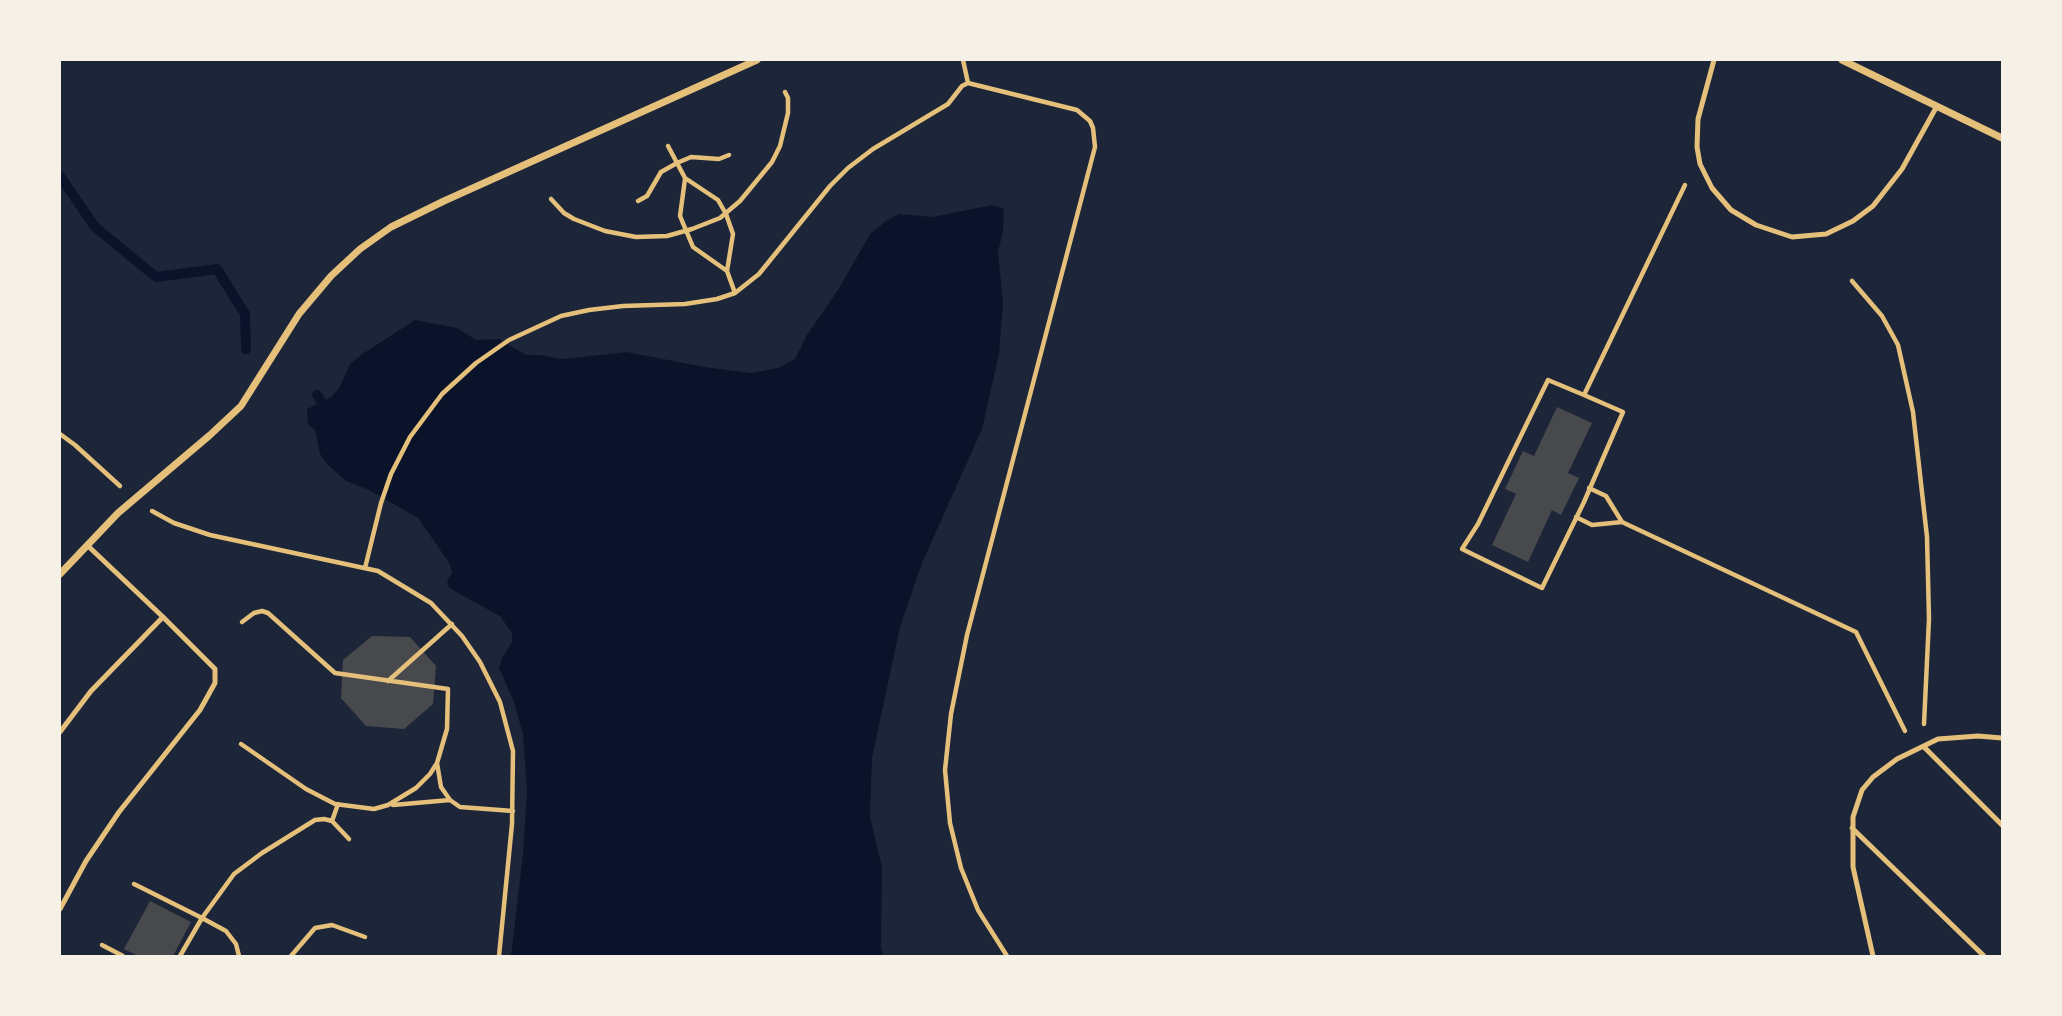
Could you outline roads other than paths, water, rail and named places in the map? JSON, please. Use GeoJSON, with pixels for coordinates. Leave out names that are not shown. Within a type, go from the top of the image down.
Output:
{"type":"FeatureCollection","features":[{"type":"Feature","properties":{"kind":"street"},"geometry":{"type":"LineString","coordinates":[[60,574],[118,513],[241,406],[299,314],[331,276],[360,249],[391,228],[444,201],[757,60]]}},
{"type":"Feature","properties":{"kind":"street"},"geometry":{"type":"LineString","coordinates":[[1842,60],[2003,138]]}},
{"type":"Feature","properties":{"kind":"lane"},"geometry":{"type":"LineString","coordinates":[[1714,60],[1698,119],[1697,146],[1700,164],[1712,188],[1731,210],[1756,225],[1793,237],[1826,234],[1853,221],[1873,206],[1902,169],[1937,106]]}},
{"type":"Feature","properties":{"kind":"lane"},"geometry":{"type":"LineString","coordinates":[[60,909],[86,861],[119,812],[200,710],[215,683],[215,669],[87,545]]}},
{"type":"Feature","properties":{"kind":"lane"},"geometry":{"type":"LineString","coordinates":[[60,732],[91,691],[163,617]]}},
{"type":"Feature","properties":{"kind":"lane"},"geometry":{"type":"LineString","coordinates":[[1873,957],[1853,867],[1852,828],[1855,805],[1862,790],[1873,777],[1898,759],[1938,739],[2003,738]]}},
{"type":"Feature","properties":{"kind":"lane"},"geometry":{"type":"LineString","coordinates":[[1924,747],[2003,825]]}},
{"type":"Feature","properties":{"kind":"lane"},"geometry":{"type":"LineString","coordinates":[[1852,828],[1984,957]]}},
{"type":"Feature","properties":{"kind":"waterway"},"geometry":{"type":"LineString","coordinates":[[60,176],[95,227],[156,277],[217,269],[245,314],[246,349]]}},
{"type":"Feature","properties":{"kind":"waterway"},"geometry":{"type":"LineString","coordinates":[[317,395],[321,401]]}}]}
